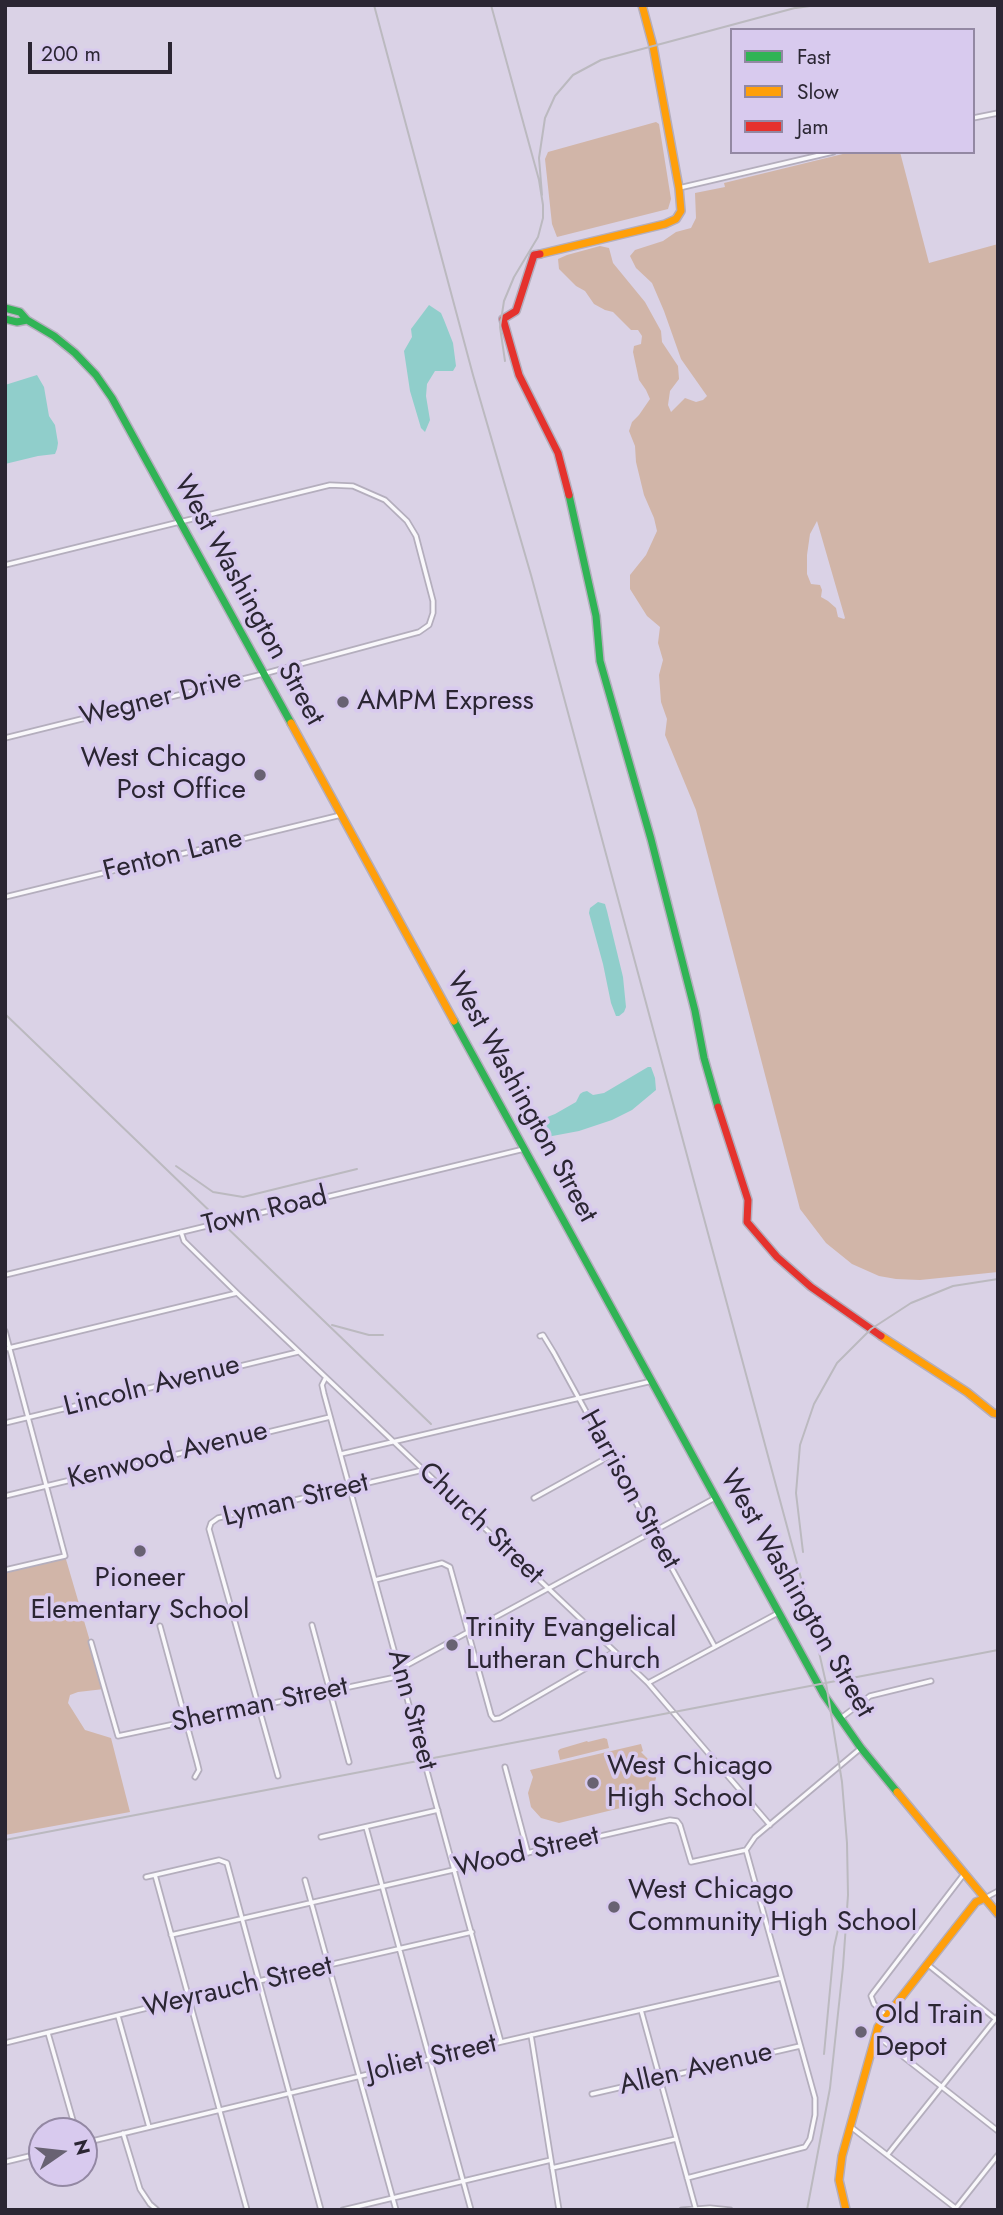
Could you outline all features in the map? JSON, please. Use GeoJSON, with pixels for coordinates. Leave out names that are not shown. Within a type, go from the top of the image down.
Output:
{"type":"FeatureCollection","features":[{"type":"Feature","properties":{"kind":"street"},"geometry":{"type":"LineString","coordinates":[[642,5],[653,46],[681,211],[672,221],[534,256],[516,312],[503,319],[508,342],[519,375],[551,437],[566,482],[596,616],[600,661],[651,839],[695,1011],[704,1058],[748,1200],[747,1222],[777,1257],[811,1287],[998,1414]]}},
{"type":"Feature","properties":{"kind":"street"},"geometry":{"type":"LineString","coordinates":[[975,118],[998,113]]}},
{"type":"Feature","properties":{"kind":"street"},"geometry":{"type":"LineString","coordinates":[[679,188],[824,154]]}},
{"type":"Feature","properties":{"kind":"street","name":"West Washington Street"},"geometry":{"type":"LineString","coordinates":[[5,308],[20,312],[27,320],[54,336],[75,353],[96,374],[112,398],[824,1695],[861,1748],[998,1914]]}},
{"type":"Feature","properties":{"kind":"street","name":"West Washington Street"},"geometry":{"type":"LineString","coordinates":[[5,319],[17,322],[27,320]]}},
{"type":"Feature","properties":{"kind":"street","name":"Wegner Drive"},"geometry":{"type":"LineString","coordinates":[[5,738],[264,674],[419,632],[429,625],[433,601],[416,536],[407,521],[385,500],[353,486],[330,485],[180,522]]}},
{"type":"Feature","properties":{"kind":"street"},"geometry":{"type":"LineString","coordinates":[[5,565],[180,522]]}},
{"type":"Feature","properties":{"kind":"street","name":"Fenton Lane"},"geometry":{"type":"LineString","coordinates":[[5,897],[341,815]]}},
{"type":"Feature","properties":{"kind":"street","name":"Town Road"},"geometry":{"type":"LineString","coordinates":[[5,1275],[524,1149]]}},
{"type":"Feature","properties":{"kind":"street","name":"Church Street"},"geometry":{"type":"LineString","coordinates":[[181,1232],[184,1241],[237,1293],[648,1684],[770,1825]]}},
{"type":"Feature","properties":{"kind":"street"},"geometry":{"type":"LineString","coordinates":[[8,1349],[237,1293]]}},
{"type":"Feature","properties":{"kind":"street"},"geometry":{"type":"LineString","coordinates":[[5,1331],[65,1556],[5,1570]]}},
{"type":"Feature","properties":{"kind":"street","name":"Harrison Street"},"geometry":{"type":"LineString","coordinates":[[540,1335],[543,1335],[554,1353],[715,1647]]}},
{"type":"Feature","properties":{"kind":"street","name":"Lincoln Avenue"},"geometry":{"type":"LineString","coordinates":[[5,1423],[298,1352]]}},
{"type":"Feature","properties":{"kind":"street","name":"Ann Street"},"geometry":{"type":"LineString","coordinates":[[325,1378],[322,1385],[330,1417],[501,2042]]}},
{"type":"Feature","properties":{"kind":"street"},"geometry":{"type":"LineString","coordinates":[[341,1454],[652,1381]]}},
{"type":"Feature","properties":{"kind":"street","name":"Kenwood Avenue"},"geometry":{"type":"LineString","coordinates":[[5,1496],[330,1417]]}},
{"type":"Feature","properties":{"kind":"street"},"geometry":{"type":"LineString","coordinates":[[534,1498],[610,1455]]}},
{"type":"Feature","properties":{"kind":"street","name":"Lyman Street"},"geometry":{"type":"LineString","coordinates":[[259,1706],[209,1529],[211,1523],[218,1518],[423,1470]]}},
{"type":"Feature","properties":{"kind":"street"},"geometry":{"type":"LineString","coordinates":[[400,1669],[715,1498]]}},
{"type":"Feature","properties":{"kind":"street"},"geometry":{"type":"LineString","coordinates":[[375,1580],[442,1563],[448,1565],[494,1719],[614,1652]]}},
{"type":"Feature","properties":{"kind":"street"},"geometry":{"type":"LineString","coordinates":[[648,1684],[778,1613]]}},
{"type":"Feature","properties":{"kind":"street"},"geometry":{"type":"LineString","coordinates":[[312,1625],[349,1762]]}},
{"type":"Feature","properties":{"kind":"street"},"geometry":{"type":"LineString","coordinates":[[160,1626],[199,1770],[195,1777]]}},
{"type":"Feature","properties":{"kind":"street","name":"Sherman Street"},"geometry":{"type":"LineString","coordinates":[[91,1642],[118,1736],[401,1676]]}},
{"type":"Feature","properties":{"kind":"street"},"geometry":{"type":"LineString","coordinates":[[841,1718],[870,1696],[931,1681]]}},
{"type":"Feature","properties":{"kind":"street"},"geometry":{"type":"LineString","coordinates":[[259,1706],[278,1776]]}},
{"type":"Feature","properties":{"kind":"street"},"geometry":{"type":"LineString","coordinates":[[687,2178],[805,2147],[810,2139],[816,2104],[746,1850],[754,1838],[861,1748]]}},
{"type":"Feature","properties":{"kind":"street"},"geometry":{"type":"LineString","coordinates":[[505,1767],[528,1853]]}},
{"type":"Feature","properties":{"kind":"street"},"geometry":{"type":"LineString","coordinates":[[321,1838],[438,1811]]}},
{"type":"Feature","properties":{"kind":"street","name":"Wood Street"},"geometry":{"type":"LineString","coordinates":[[171,1936],[674,1820],[680,1825],[691,1862],[746,1850]]}},
{"type":"Feature","properties":{"kind":"street"},"geometry":{"type":"LineString","coordinates":[[366,1827],[471,2210]]}},
{"type":"Feature","properties":{"kind":"street"},"geometry":{"type":"LineString","coordinates":[[146,1877],[216,1860],[224,1861],[228,1866],[321,2210]]}},
{"type":"Feature","properties":{"kind":"street"},"geometry":{"type":"LineString","coordinates":[[887,2016],[873,2004],[873,1993],[965,1874]]}},
{"type":"Feature","properties":{"kind":"street"},"geometry":{"type":"LineString","coordinates":[[155,1875],[247,2210]]}},
{"type":"Feature","properties":{"kind":"street"},"geometry":{"type":"LineString","coordinates":[[305,1880],[396,2210]]}},
{"type":"Feature","properties":{"kind":"street"},"geometry":{"type":"LineString","coordinates":[[846,2210],[839,2180],[842,2156],[875,2034],[976,1902],[998,1891]]}},
{"type":"Feature","properties":{"kind":"street","name":"Weyrauch Street"},"geometry":{"type":"LineString","coordinates":[[5,2043],[471,1932]]}},
{"type":"Feature","properties":{"kind":"street"},"geometry":{"type":"LineString","coordinates":[[888,2154],[997,2018],[927,1964]]}},
{"type":"Feature","properties":{"kind":"street","name":"Joliet Street"},"geometry":{"type":"LineString","coordinates":[[98,2140],[429,2059],[781,1978]]}},
{"type":"Feature","properties":{"kind":"street"},"geometry":{"type":"LineString","coordinates":[[641,2010],[696,2209]]}},
{"type":"Feature","properties":{"kind":"street"},"geometry":{"type":"LineString","coordinates":[[118,2016],[149,2127]]}},
{"type":"Feature","properties":{"kind":"street"},"geometry":{"type":"LineString","coordinates":[[48,2033],[72,2117]]}},
{"type":"Feature","properties":{"kind":"street"},"geometry":{"type":"LineString","coordinates":[[875,2034],[998,2131]]}},
{"type":"Feature","properties":{"kind":"street"},"geometry":{"type":"LineString","coordinates":[[531,2035],[559,2210]]}},
{"type":"Feature","properties":{"kind":"street","name":"Allen Avenue"},"geometry":{"type":"LineString","coordinates":[[592,2094],[800,2046]]}},
{"type":"Feature","properties":{"kind":"street"},"geometry":{"type":"LineString","coordinates":[[851,2127],[957,2209],[998,2155]]}},
{"type":"Feature","properties":{"kind":"street"},"geometry":{"type":"LineString","coordinates":[[124,2133],[140,2189],[157,2210]]}},
{"type":"Feature","properties":{"kind":"street"},"geometry":{"type":"LineString","coordinates":[[552,2168],[676,2139]]}},
{"type":"Feature","properties":{"kind":"street"},"geometry":{"type":"LineString","coordinates":[[5,2162],[28,2156]]}},
{"type":"Feature","properties":{"kind":"street"},"geometry":{"type":"LineString","coordinates":[[343,2210],[551,2160]]}},
{"type":"Feature","properties":{"kind":"street"},"geometry":{"type":"LineString","coordinates":[[682,2210],[730,2210]]}},
{"type":"Feature","properties":{"kind":"shaded area"},"geometry":{"type":"Polygon","coordinates":[[[656,122],[659,124],[671,199],[668,209],[557,237],[552,224],[545,159],[548,152],[656,122]]]}},
{"type":"Feature","properties":{"kind":"shaded area"},"geometry":{"type":"Polygon","coordinates":[[[843,154],[901,154],[929,263],[998,244],[998,1272],[920,1280],[879,1276],[852,1264],[826,1243],[800,1209],[696,810],[665,735],[667,719],[661,702],[659,675],[663,660],[658,643],[660,627],[647,616],[630,589],[630,575],[646,555],[657,531],[644,495],[635,446],[629,431],[632,422],[650,399],[639,380],[633,352],[634,346],[641,344],[642,336],[638,330],[631,330],[613,312],[594,304],[585,291],[559,269],[558,259],[600,246],[609,248],[613,263],[645,302],[661,331],[662,342],[678,366],[679,379],[670,391],[668,405],[671,412],[685,398],[696,402],[703,400],[707,396],[681,359],[652,283],[636,268],[630,256],[635,250],[691,228],[696,218],[695,193],[725,187],[724,183],[843,154]],[[817,521],[810,534],[807,574],[811,584],[820,585],[821,597],[836,608],[838,617],[844,619],[817,521]]]}},
{"type":"Feature","properties":{"kind":"shaded area"},"geometry":{"type":"Polygon","coordinates":[[[429,305],[441,313],[453,343],[456,366],[453,371],[435,371],[427,384],[430,420],[425,432],[421,428],[410,391],[404,351],[412,337],[411,329],[429,305]]]}},
{"type":"Feature","properties":{"kind":"shaded area"},"geometry":{"type":"Polygon","coordinates":[[[37,375],[44,387],[49,416],[55,425],[57,449],[55,454],[5,464],[5,385],[37,375]]]}},
{"type":"Feature","properties":{"kind":"shaded area"},"geometry":{"type":"Polygon","coordinates":[[[598,902],[605,904],[623,977],[626,1007],[619,1016],[616,1016],[611,1003],[589,913],[590,908],[598,902]]]}},
{"type":"Feature","properties":{"kind":"shaded area"},"geometry":{"type":"Polygon","coordinates":[[[651,1067],[655,1078],[656,1090],[632,1110],[579,1131],[547,1137],[539,1135],[535,1125],[537,1121],[576,1102],[583,1092],[587,1091],[593,1095],[604,1093],[651,1067]]]}},
{"type":"Feature","properties":{"kind":"shaded area"},"geometry":{"type":"Polygon","coordinates":[[[65,1556],[104,1689],[70,1695],[68,1703],[85,1730],[111,1738],[130,1812],[5,1835],[5,1570],[65,1556]]]}},
{"type":"Feature","properties":{"kind":"shaded area"},"geometry":{"type":"Polygon","coordinates":[[[607,1739],[609,1748],[560,1760],[560,1749],[607,1739]]]}},
{"type":"Feature","properties":{"kind":"shaded area","name":"West Chicago High School"},"geometry":{"type":"Polygon","coordinates":[[[641,1744],[641,1752],[652,1763],[656,1778],[652,1793],[641,1803],[559,1823],[541,1818],[531,1807],[528,1793],[533,1777],[530,1770],[641,1744]]]}},
{"type":"Feature","properties":{"kind":"railway"},"geometry":{"type":"LineString","coordinates":[[374,5],[473,375],[531,575],[809,1608],[826,1683],[842,1782],[848,1895],[830,2088],[807,2210]]}},
{"type":"Feature","properties":{"kind":"railway"},"geometry":{"type":"LineString","coordinates":[[491,5],[539,180],[543,205],[538,237],[514,277],[504,301],[500,327],[505,361]]}},
{"type":"Feature","properties":{"kind":"railway"},"geometry":{"type":"LineString","coordinates":[[542,195],[539,158],[545,118],[555,96],[573,75],[601,60],[806,5]]}},
{"type":"Feature","properties":{"kind":"railway"},"geometry":{"type":"LineString","coordinates":[[796,8],[855,5]]}},
{"type":"Feature","properties":{"kind":"railway"},"geometry":{"type":"LineString","coordinates":[[5,1014],[431,1424]]}},
{"type":"Feature","properties":{"kind":"railway"},"geometry":{"type":"LineString","coordinates":[[176,1166],[213,1192],[243,1197],[357,1169]]}},
{"type":"Feature","properties":{"kind":"railway"},"geometry":{"type":"LineString","coordinates":[[803,1552],[796,1493],[800,1445],[814,1404],[837,1363],[871,1329],[911,1303],[953,1286],[998,1279]]}},
{"type":"Feature","properties":{"kind":"railway"},"geometry":{"type":"LineString","coordinates":[[332,1325],[369,1335],[383,1335]]}},
{"type":"Feature","properties":{"kind":"railway"},"geometry":{"type":"LineString","coordinates":[[5,1840],[998,1650]]}},
{"type":"Feature","properties":{"kind":"railway"},"geometry":{"type":"LineString","coordinates":[[824,2054],[834,1947],[839,1925]]}},
{"type":"Feature","properties":{"kind":"traffic: fast"},"geometry":{"type":"LineString","coordinates":[[5,308],[20,312],[27,320],[54,336],[75,353],[96,375],[112,398],[291,723]]}},
{"type":"Feature","properties":{"kind":"traffic: fast"},"geometry":{"type":"LineString","coordinates":[[5,319],[17,322],[27,320]]}},
{"type":"Feature","properties":{"kind":"traffic: fast"},"geometry":{"type":"LineString","coordinates":[[569,495],[596,616],[600,661],[651,839],[718,1107]]}},
{"type":"Feature","properties":{"kind":"traffic: fast"},"geometry":{"type":"LineString","coordinates":[[454,1021],[824,1695],[861,1748],[897,1792]]}},
{"type":"Feature","properties":{"kind":"traffic: slow"},"geometry":{"type":"LineString","coordinates":[[540,254],[665,224],[676,219],[681,211],[653,46],[642,5]]}},
{"type":"Feature","properties":{"kind":"traffic: slow"},"geometry":{"type":"LineString","coordinates":[[291,723],[454,1021]]}},
{"type":"Feature","properties":{"kind":"traffic: slow"},"geometry":{"type":"LineString","coordinates":[[881,1336],[998,1414]]}},
{"type":"Feature","properties":{"kind":"traffic: slow"},"geometry":{"type":"LineString","coordinates":[[897,1792],[998,1914]]}},
{"type":"Feature","properties":{"kind":"traffic: slow"},"geometry":{"type":"LineString","coordinates":[[846,2210],[839,2180],[842,2156],[878,2027],[976,1902],[985,1898]]}},
{"type":"Feature","properties":{"kind":"traffic: jam"},"geometry":{"type":"LineString","coordinates":[[540,254],[534,255],[516,311],[503,319],[519,375],[558,453],[569,495]]}},
{"type":"Feature","properties":{"kind":"traffic: jam"},"geometry":{"type":"LineString","coordinates":[[718,1107],[748,1200],[747,1222],[777,1257],[811,1287],[881,1336]]}},
{"type":"Feature","properties":{"kind":"place","name":"AMPM Express"},"geometry":{"type":"Point","coordinates":[343,702]}},
{"type":"Feature","properties":{"kind":"place","name":"West Chicago Post Office"},"geometry":{"type":"Point","coordinates":[260,775]}},
{"type":"Feature","properties":{"kind":"place","name":"Pioneer Elementary School"},"geometry":{"type":"Point","coordinates":[140,1551]}},
{"type":"Feature","properties":{"kind":"place","name":"Trinity Evangelical Lutheran Church"},"geometry":{"type":"Point","coordinates":[452,1645]}},
{"type":"Feature","properties":{"kind":"place","name":"West Chicago High School"},"geometry":{"type":"Point","coordinates":[593,1783]}},
{"type":"Feature","properties":{"kind":"place","name":"West Chicago Community High School"},"geometry":{"type":"Point","coordinates":[614,1907]}},
{"type":"Feature","properties":{"kind":"place","name":"Old Train Depot"},"geometry":{"type":"Point","coordinates":[861,2032]}}]}
